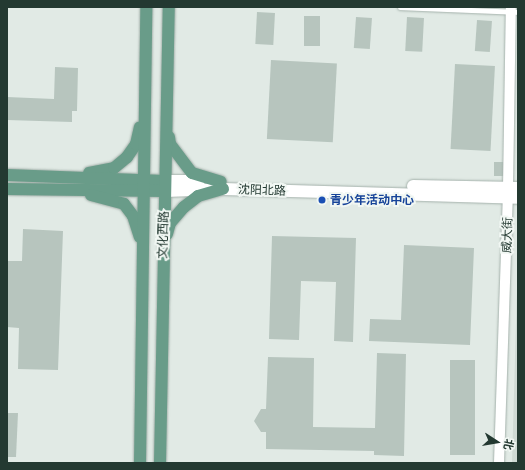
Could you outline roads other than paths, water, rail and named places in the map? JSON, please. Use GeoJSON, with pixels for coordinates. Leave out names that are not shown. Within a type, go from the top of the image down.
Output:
{"type":"FeatureCollection","features":[{"type":"Feature","properties":{"kind":"main road","name":"文化西路"},"geometry":{"type":"LineString","coordinates":[[140,463],[144,260],[146,7]]}},
{"type":"Feature","properties":{"kind":"main road","name":"文化西路"},"geometry":{"type":"LineString","coordinates":[[160,463],[162,261],[169,7]]}},
{"type":"Feature","properties":{"kind":"main road"},"geometry":{"type":"LineString","coordinates":[[62,177],[100,172],[114,168],[127,157],[136,144],[145,108]]}},
{"type":"Feature","properties":{"kind":"main road"},"geometry":{"type":"LineString","coordinates":[[167,112],[170,144],[181,160],[192,173],[222,185]]}},
{"type":"Feature","properties":{"kind":"main road","name":"沈阳北路"},"geometry":{"type":"LineString","coordinates":[[7,175],[62,177],[165,186]]}},
{"type":"Feature","properties":{"kind":"main road","name":"沈阳北路"},"geometry":{"type":"LineString","coordinates":[[7,189],[64,190],[144,185]]}},
{"type":"Feature","properties":{"kind":"main road"},"geometry":{"type":"LineString","coordinates":[[162,261],[170,223],[198,196],[222,185]]}},
{"type":"Feature","properties":{"kind":"main road"},"geometry":{"type":"LineString","coordinates":[[64,190],[124,204],[138,228],[144,260]]}},
{"type":"Feature","properties":{"kind":"street","name":"威大街"},"geometry":{"type":"LineString","coordinates":[[499,463],[513,193],[513,10]]}},
{"type":"Feature","properties":{"kind":"street","name":"沈阳北路"},"geometry":{"type":"LineString","coordinates":[[165,186],[222,185],[513,193]]}},
{"type":"Feature","properties":{"kind":"lane"},"geometry":{"type":"LineString","coordinates":[[400,7],[513,10]]}},
{"type":"Feature","properties":{"kind":"place","name":"青少年活动中心"},"geometry":{"type":"Point","coordinates":[322,200]}}]}
